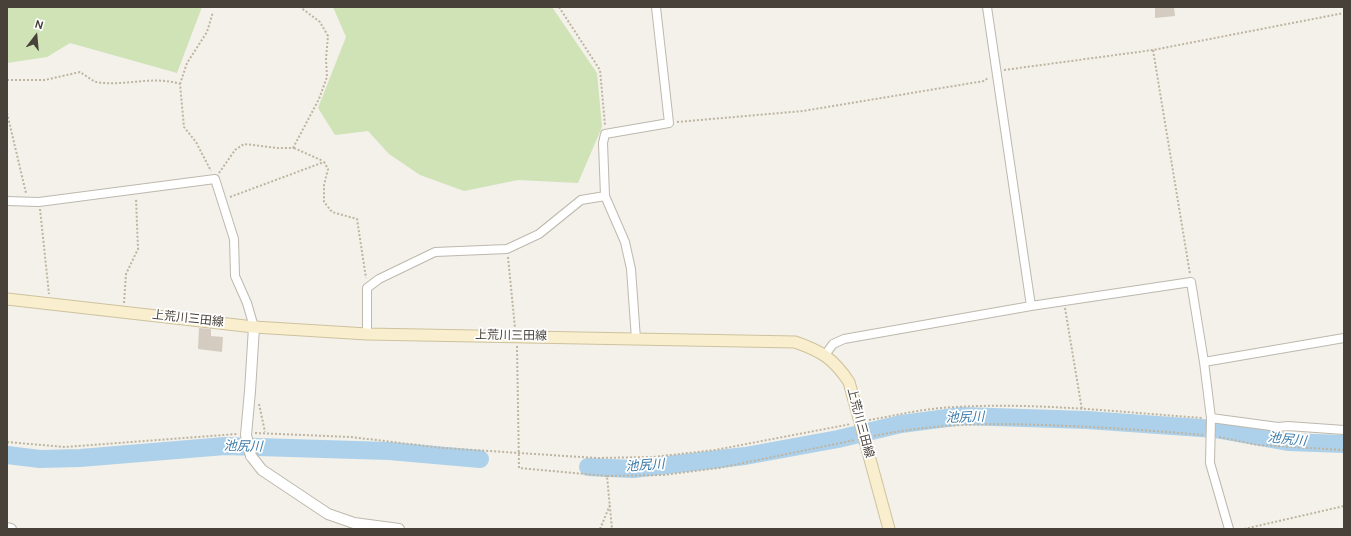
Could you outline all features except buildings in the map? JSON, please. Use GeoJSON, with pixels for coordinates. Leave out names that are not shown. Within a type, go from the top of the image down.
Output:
{"type":"FeatureCollection","features":[{"type":"Feature","properties":{"kind":"main road","name":"上荒川三田線"},"geometry":{"type":"LineString","coordinates":[[7,299],[254,327],[367,334],[777,340],[795,342],[826,355],[839,367],[849,382],[889,529]]}},
{"type":"Feature","properties":{"kind":"street"},"geometry":{"type":"LineString","coordinates":[[636,339],[631,269],[625,242],[605,196],[603,143],[605,134],[669,122],[656,7]]}},
{"type":"Feature","properties":{"kind":"street"},"geometry":{"type":"LineString","coordinates":[[987,7],[994,53],[995,72],[1031,306]]}},
{"type":"Feature","properties":{"kind":"street"},"geometry":{"type":"LineString","coordinates":[[7,201],[39,202],[136,188],[215,179],[234,238],[235,276],[248,303],[254,327],[246,435],[251,456],[262,470],[328,514],[354,523],[399,529]]}},
{"type":"Feature","properties":{"kind":"street"},"geometry":{"type":"LineString","coordinates":[[367,334],[367,288],[380,279],[435,252],[507,249],[539,234],[581,200],[605,196]]}},
{"type":"Feature","properties":{"kind":"street"},"geometry":{"type":"LineString","coordinates":[[826,355],[833,344],[844,339],[1031,306],[1191,282],[1204,362],[1211,418],[1210,463],[1229,529]]}},
{"type":"Feature","properties":{"kind":"street"},"geometry":{"type":"LineString","coordinates":[[1204,362],[1344,338]]}},
{"type":"Feature","properties":{"kind":"street"},"geometry":{"type":"LineString","coordinates":[[1211,418],[1278,427],[1288,426],[1344,430]]}},
{"type":"Feature","properties":{"kind":"street"},"geometry":{"type":"LineString","coordinates":[[7,528],[11,529]]}},
{"type":"Feature","properties":{"kind":"path"},"geometry":{"type":"LineString","coordinates":[[293,148],[319,99],[327,77],[326,59],[328,36],[320,22],[300,7]]}},
{"type":"Feature","properties":{"kind":"path"},"geometry":{"type":"LineString","coordinates":[[559,7],[600,70],[605,134]]}},
{"type":"Feature","properties":{"kind":"path"},"geometry":{"type":"LineString","coordinates":[[214,12],[207,32],[187,63],[180,84],[184,127],[196,142],[215,179],[235,150],[244,144],[278,148],[293,148],[324,162],[328,169],[324,185],[324,202],[332,212],[357,219],[367,288]]}},
{"type":"Feature","properties":{"kind":"path"},"geometry":{"type":"LineString","coordinates":[[669,122],[803,111],[984,81],[995,72],[1153,50],[1344,13]]}},
{"type":"Feature","properties":{"kind":"path"},"geometry":{"type":"LineString","coordinates":[[1153,50],[1191,282]]}},
{"type":"Feature","properties":{"kind":"path"},"geometry":{"type":"LineString","coordinates":[[7,80],[45,80],[80,72],[94,82],[143,82],[169,80],[180,84]]}},
{"type":"Feature","properties":{"kind":"path"},"geometry":{"type":"LineString","coordinates":[[7,113],[28,202]]}},
{"type":"Feature","properties":{"kind":"path"},"geometry":{"type":"LineString","coordinates":[[223,200],[324,162]]}},
{"type":"Feature","properties":{"kind":"path"},"geometry":{"type":"LineString","coordinates":[[124,312],[126,274],[138,249],[136,188]]}},
{"type":"Feature","properties":{"kind":"path"},"geometry":{"type":"LineString","coordinates":[[39,202],[50,304]]}},
{"type":"Feature","properties":{"kind":"path"},"geometry":{"type":"LineString","coordinates":[[507,249],[517,336],[519,468],[607,476],[664,475],[718,468],[901,430],[967,423],[1146,430],[1211,436],[1258,445],[1344,450]]}},
{"type":"Feature","properties":{"kind":"path"},"geometry":{"type":"LineString","coordinates":[[1064,301],[1082,410]]}},
{"type":"Feature","properties":{"kind":"path"},"geometry":{"type":"LineString","coordinates":[[250,391],[258,400],[265,432]]}},
{"type":"Feature","properties":{"kind":"path"},"geometry":{"type":"LineString","coordinates":[[251,433],[265,432],[351,437],[444,448],[596,458],[653,457],[715,450],[860,421],[940,408],[1012,406],[1211,418]]}},
{"type":"Feature","properties":{"kind":"path"},"geometry":{"type":"LineString","coordinates":[[7,442],[65,447],[244,434]]}},
{"type":"Feature","properties":{"kind":"path"},"geometry":{"type":"LineString","coordinates":[[607,476],[612,529]]}},
{"type":"Feature","properties":{"kind":"path"},"geometry":{"type":"LineString","coordinates":[[600,529],[610,504]]}},
{"type":"Feature","properties":{"kind":"path"},"geometry":{"type":"LineString","coordinates":[[1244,529],[1344,506]]}},
{"type":"Feature","properties":{"kind":"green space"},"geometry":{"type":"Polygon","coordinates":[[[7,7],[202,7],[177,73],[70,43],[47,57],[7,63],[7,7]]]}},
{"type":"Feature","properties":{"kind":"green space"},"geometry":{"type":"Polygon","coordinates":[[[333,7],[552,7],[597,73],[602,127],[578,183],[518,180],[464,191],[420,175],[389,154],[368,131],[335,135],[318,108],[346,37],[333,7]]]}},
{"type":"Feature","properties":{"kind":"waterway","name":"池尻川"},"geometry":{"type":"LineString","coordinates":[[588,467],[633,469],[745,456],[838,439],[901,424],[962,416],[1087,420],[1215,429],[1288,442],[1344,444]]}},
{"type":"Feature","properties":{"kind":"waterway","name":"池尻川"},"geometry":{"type":"LineString","coordinates":[[7,455],[40,459],[80,458],[225,446],[389,451],[480,459]]}}]}
